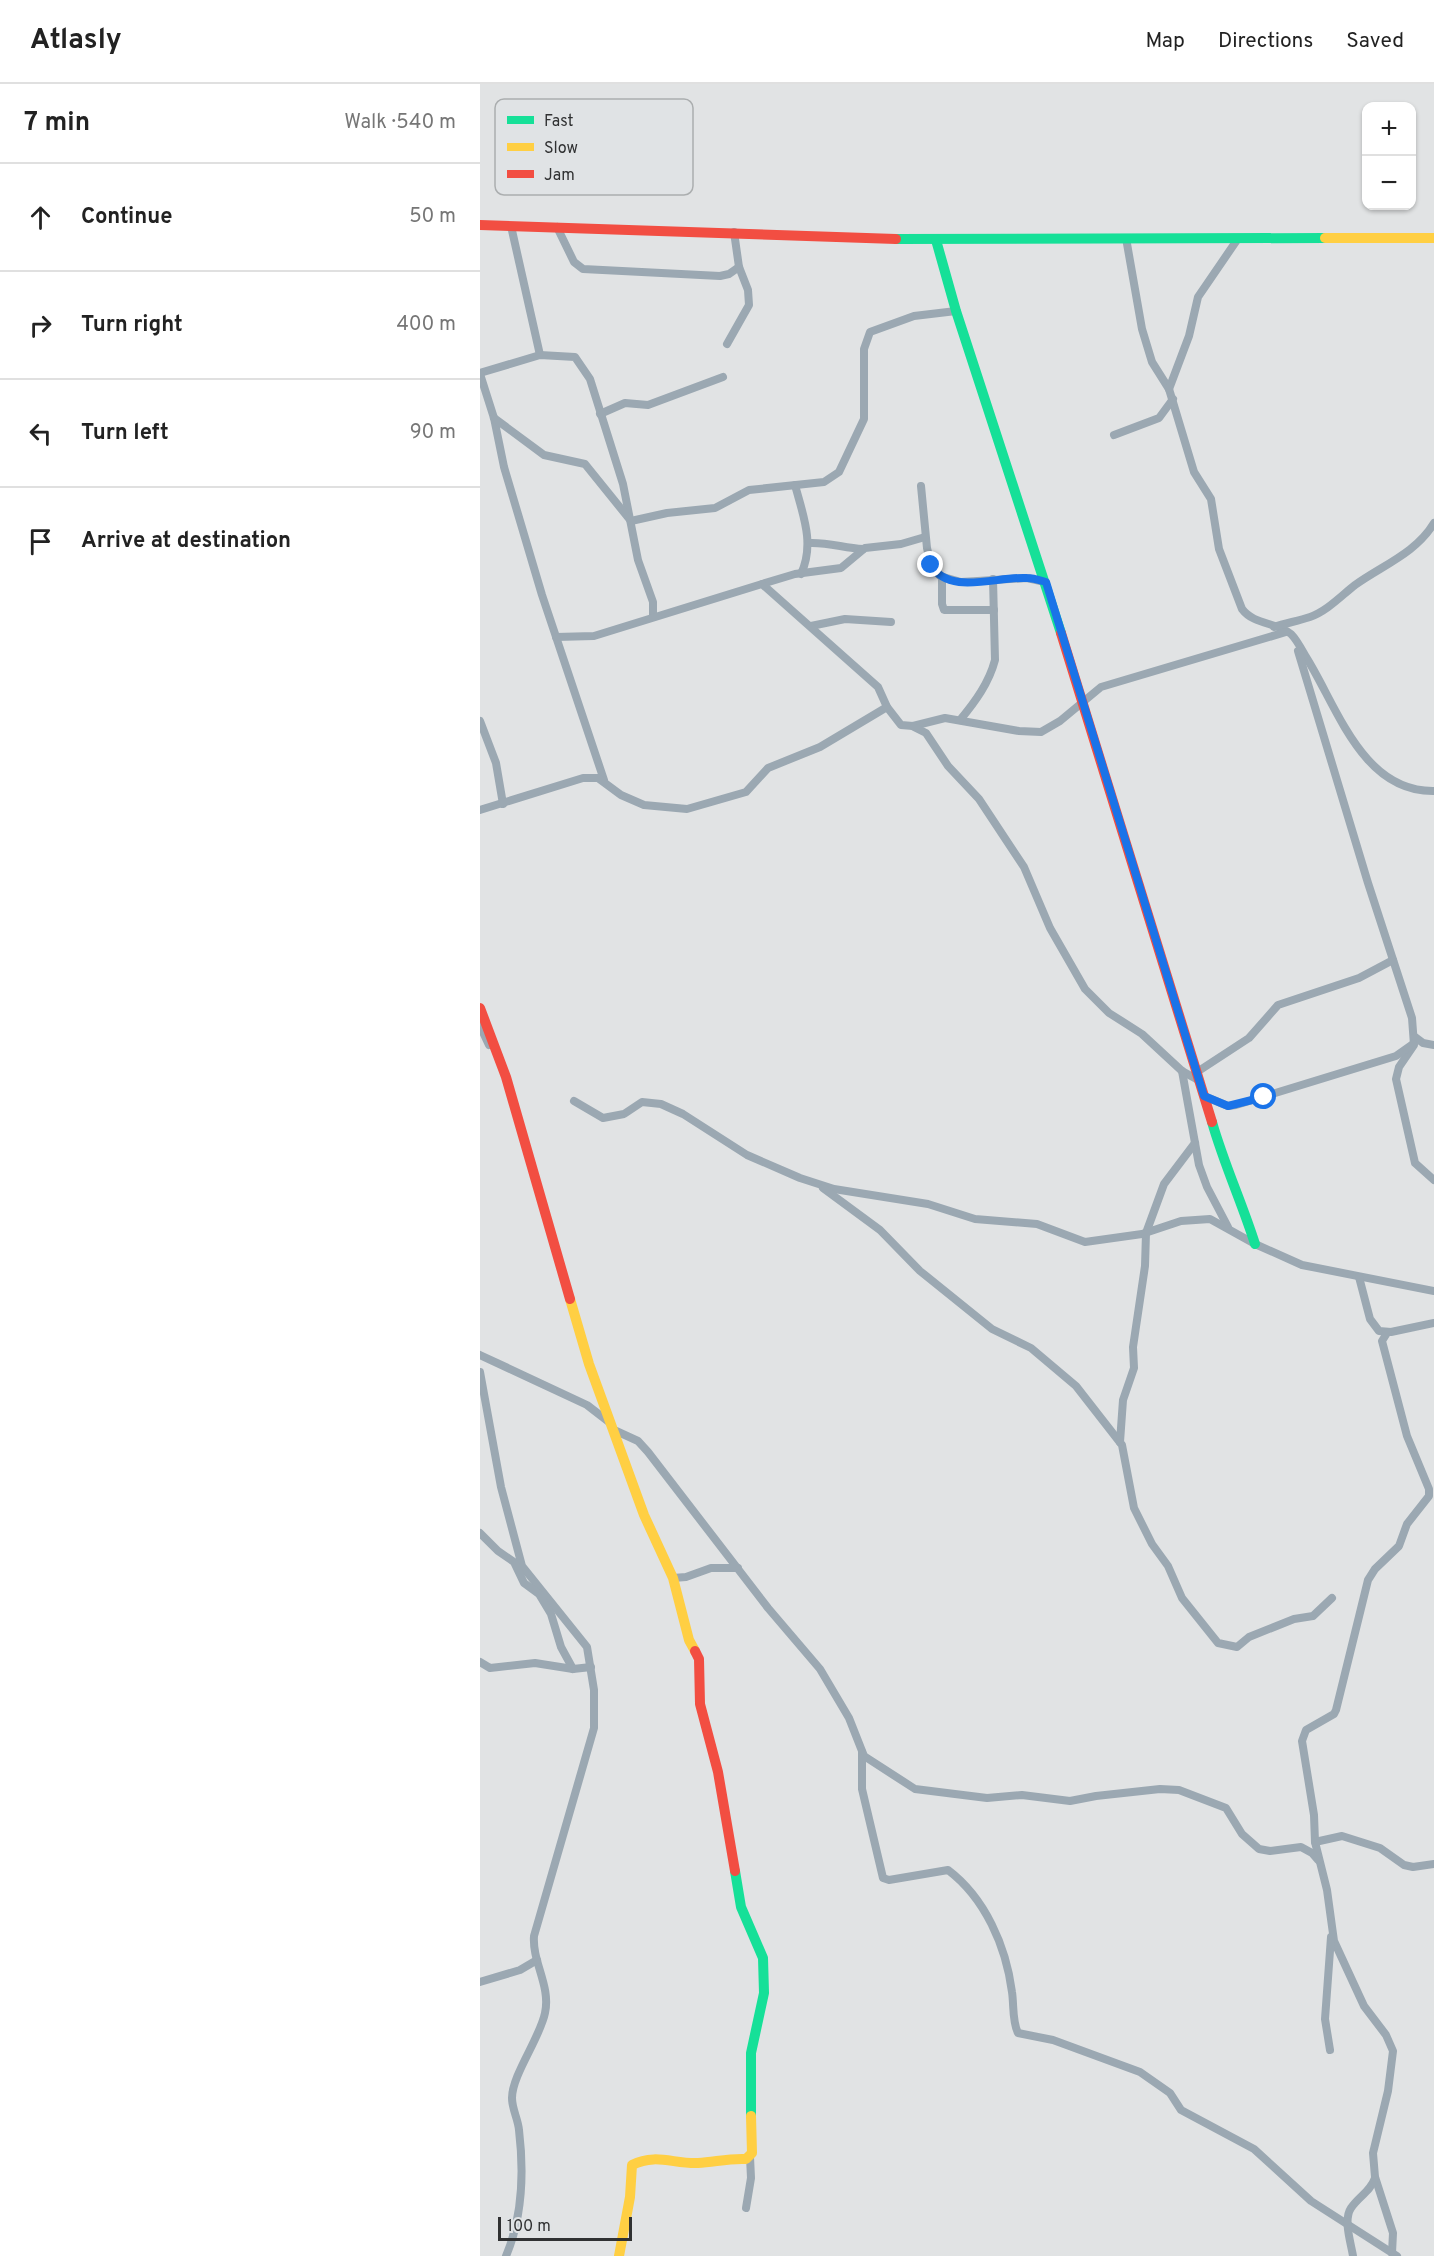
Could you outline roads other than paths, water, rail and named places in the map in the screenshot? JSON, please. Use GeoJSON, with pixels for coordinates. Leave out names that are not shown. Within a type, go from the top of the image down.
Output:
{"type":"FeatureCollection","features":[{"type":"Feature","properties":{"kind":"street"},"geometry":{"type":"LineString","coordinates":[[480,225],[936,240],[1434,238]]}},
{"type":"Feature","properties":{"kind":"street"},"geometry":{"type":"LineString","coordinates":[[511,226],[540,355]]}},
{"type":"Feature","properties":{"kind":"street"},"geometry":{"type":"LineString","coordinates":[[557,227],[574,262],[583,269],[720,276],[729,274],[739,267]]}},
{"type":"Feature","properties":{"kind":"street"},"geometry":{"type":"LineString","coordinates":[[727,345],[749,305],[748,290],[739,267],[734,232]]}},
{"type":"Feature","properties":{"kind":"street"},"geometry":{"type":"LineString","coordinates":[[1126,238],[1142,329],[1152,362],[1169,389],[1194,472],[1211,499],[1219,549],[1238,600],[1248,616],[1286,632],[1295,640],[1359,749],[1379,770],[1401,783],[1434,791]]}},
{"type":"Feature","properties":{"kind":"street"},"geometry":{"type":"LineString","coordinates":[[936,240],[956,311],[1046,582],[1225,1166],[1238,1192],[1255,1244]]}},
{"type":"Feature","properties":{"kind":"street"},"geometry":{"type":"LineString","coordinates":[[1169,389],[1189,336],[1198,297],[1237,240]]}},
{"type":"Feature","properties":{"kind":"street"},"geometry":{"type":"LineString","coordinates":[[631,521],[667,513],[715,508],[749,490],[824,482],[838,472],[864,419],[864,350],[870,332],[914,316],[956,311]]}},
{"type":"Feature","properties":{"kind":"street"},"geometry":{"type":"LineString","coordinates":[[653,617],[653,602],[638,560],[623,484],[590,379],[575,357],[540,355],[480,373],[494,418],[504,467],[596,762],[604,780],[621,795],[644,805],[687,809],[746,792],[768,768],[820,747],[887,707]]}},
{"type":"Feature","properties":{"kind":"street"},"geometry":{"type":"LineString","coordinates":[[600,414],[625,403],[648,405],[723,377]]}},
{"type":"Feature","properties":{"kind":"street"},"geometry":{"type":"LineString","coordinates":[[1114,435],[1159,418],[1173,399]]}},
{"type":"Feature","properties":{"kind":"street"},"geometry":{"type":"LineString","coordinates":[[494,418],[543,455],[585,464],[631,521]]}},
{"type":"Feature","properties":{"kind":"street"},"geometry":{"type":"LineString","coordinates":[[795,485],[809,543],[807,561],[801,574]]}},
{"type":"Feature","properties":{"kind":"street"},"geometry":{"type":"LineString","coordinates":[[921,486],[925,537],[931,565],[942,577],[961,582],[1027,578],[1046,582]]}},
{"type":"Feature","properties":{"kind":"street"},"geometry":{"type":"LineString","coordinates":[[1274,627],[1312,616],[1343,597],[1379,569],[1404,555],[1423,538],[1434,523]]}},
{"type":"Feature","properties":{"kind":"street"},"geometry":{"type":"LineString","coordinates":[[556,637],[594,636],[762,584],[801,574],[842,568],[864,549],[878,544],[901,544],[925,537]]}},
{"type":"Feature","properties":{"kind":"street"},"geometry":{"type":"LineString","coordinates":[[809,543],[824,542],[841,548],[864,549]]}},
{"type":"Feature","properties":{"kind":"street"},"geometry":{"type":"LineString","coordinates":[[942,577],[941,593],[944,610],[994,610]]}},
{"type":"Feature","properties":{"kind":"street"},"geometry":{"type":"LineString","coordinates":[[960,720],[992,672],[995,652],[993,579]]}},
{"type":"Feature","properties":{"kind":"street"},"geometry":{"type":"LineString","coordinates":[[762,584],[878,687],[887,707],[899,724],[913,726],[926,733],[948,766],[980,799],[1024,867],[1050,928],[1085,989],[1109,1013],[1143,1034],[1182,1071],[1198,1076]]}},
{"type":"Feature","properties":{"kind":"street"},"geometry":{"type":"LineString","coordinates":[[810,626],[845,619],[891,622]]}},
{"type":"Feature","properties":{"kind":"street"},"geometry":{"type":"LineString","coordinates":[[913,726],[936,719],[960,720],[1019,731],[1041,732],[1060,721],[1101,687],[1286,632]]}},
{"type":"Feature","properties":{"kind":"street"},"geometry":{"type":"LineString","coordinates":[[1295,640],[1412,1018],[1415,1040],[1396,1072],[1396,1079],[1415,1162],[1434,1180]]}},
{"type":"Feature","properties":{"kind":"street"},"geometry":{"type":"LineString","coordinates":[[480,721],[496,763],[503,804]]}},
{"type":"Feature","properties":{"kind":"street"},"geometry":{"type":"LineString","coordinates":[[480,810],[584,778],[591,773],[596,762]]}},
{"type":"Feature","properties":{"kind":"street"},"geometry":{"type":"LineString","coordinates":[[584,778],[604,780]]}},
{"type":"Feature","properties":{"kind":"street"},"geometry":{"type":"LineString","coordinates":[[1198,1076],[1249,1038],[1278,1005],[1359,978],[1393,960]]}},
{"type":"Feature","properties":{"kind":"street"},"geometry":{"type":"LineString","coordinates":[[480,1008],[506,1077],[586,1353],[644,1515],[673,1578],[689,1640],[699,1659],[700,1704],[718,1772],[741,1907],[763,1958],[764,1993],[751,2054],[754,2148],[750,2157],[751,2178],[746,2208]]}},
{"type":"Feature","properties":{"kind":"street"},"geometry":{"type":"LineString","coordinates":[[480,1026],[506,1077]]}},
{"type":"Feature","properties":{"kind":"street"},"geometry":{"type":"LineString","coordinates":[[1415,1040],[1434,1045]]}},
{"type":"Feature","properties":{"kind":"street"},"geometry":{"type":"LineString","coordinates":[[1204,1096],[1228,1106],[1236,1105],[1396,1056],[1415,1040]]}},
{"type":"Feature","properties":{"kind":"street"},"geometry":{"type":"LineString","coordinates":[[1182,1071],[1194,1143],[1202,1175],[1228,1227]]}},
{"type":"Feature","properties":{"kind":"street"},"geometry":{"type":"LineString","coordinates":[[574,1101],[603,1118],[624,1114],[642,1102],[661,1104],[683,1114],[747,1155],[820,1186],[880,1230],[920,1271],[992,1329],[1031,1348],[1076,1386],[1120,1442]]}},
{"type":"Feature","properties":{"kind":"street"},"geometry":{"type":"LineString","coordinates":[[1194,1143],[1164,1184],[1146,1233],[1134,1368],[1123,1400],[1120,1442],[1137,1515],[1152,1544],[1168,1566],[1182,1598],[1218,1643],[1237,1647],[1250,1637],[1293,1619],[1313,1616],[1332,1598]]}},
{"type":"Feature","properties":{"kind":"street"},"geometry":{"type":"LineString","coordinates":[[820,1186],[928,1204],[975,1219],[1037,1224],[1085,1242],[1109,1241],[1146,1233],[1181,1221],[1204,1219],[1228,1227],[1255,1244],[1302,1265],[1351,1273],[1359,1277],[1434,1292]]}},
{"type":"Feature","properties":{"kind":"street"},"geometry":{"type":"LineString","coordinates":[[1359,1277],[1370,1319],[1379,1331],[1387,1333],[1434,1323]]}},
{"type":"Feature","properties":{"kind":"street"},"geometry":{"type":"LineString","coordinates":[[1387,1333],[1382,1341],[1407,1436],[1429,1489],[1429,1496],[1407,1524],[1399,1546],[1375,1569],[1368,1580],[1334,1714],[1314,1724],[1303,1734],[1302,1740],[1314,1815],[1315,1842],[1334,1941],[1364,2006],[1386,2034],[1393,2051],[1388,2091],[1373,2153],[1375,2177],[1393,2233],[1394,2254]]}},
{"type":"Feature","properties":{"kind":"street"},"geometry":{"type":"LineString","coordinates":[[480,1355],[587,1405],[614,1428],[638,1441],[820,1669],[849,1718],[862,1752],[867,1758],[891,1771],[915,1789],[987,1798],[1022,1795],[1070,1801],[1160,1789],[1188,1791],[1226,1808],[1242,1834],[1259,1850],[1301,1847],[1312,1853],[1320,1863]]}},
{"type":"Feature","properties":{"kind":"street"},"geometry":{"type":"LineString","coordinates":[[480,1372],[501,1486],[522,1566],[587,1647],[596,1712],[594,1728],[534,1936],[537,1960],[543,1979],[546,2011],[512,2096],[520,2143],[522,2194],[514,2237],[506,2256]]}},
{"type":"Feature","properties":{"kind":"street"},"geometry":{"type":"LineString","coordinates":[[481,1535],[514,1562],[524,1583],[539,1594],[551,1614],[561,1647],[573,1669]]}},
{"type":"Feature","properties":{"kind":"street"},"geometry":{"type":"LineString","coordinates":[[673,1578],[686,1577],[711,1568],[738,1568]]}},
{"type":"Feature","properties":{"kind":"street"},"geometry":{"type":"LineString","coordinates":[[480,1662],[490,1668],[535,1663],[573,1669],[591,1667]]}},
{"type":"Feature","properties":{"kind":"street"},"geometry":{"type":"LineString","coordinates":[[862,1752],[862,1789],[883,1878],[889,1881],[948,1870],[974,1896],[988,1917],[1005,1964],[1018,2033],[1053,2040],[1147,2076],[1170,2093],[1181,2110],[1254,2149],[1311,2201],[1394,2254]]}},
{"type":"Feature","properties":{"kind":"street"},"geometry":{"type":"LineString","coordinates":[[1315,1842],[1342,1836],[1380,1848],[1404,1865],[1413,1867],[1434,1864]]}},
{"type":"Feature","properties":{"kind":"street"},"geometry":{"type":"LineString","coordinates":[[1330,2050],[1325,2019],[1332,1922]]}},
{"type":"Feature","properties":{"kind":"street"},"geometry":{"type":"LineString","coordinates":[[480,1982],[520,1970],[537,1960]]}},
{"type":"Feature","properties":{"kind":"street"},"geometry":{"type":"LineString","coordinates":[[620,2256],[630,2197],[632,2165],[635,2162],[646,2158],[698,2163],[750,2157]]}},
{"type":"Feature","properties":{"kind":"street"},"geometry":{"type":"LineString","coordinates":[[1353,2256],[1348,2223],[1352,2207],[1368,2192],[1375,2177]]}}]}
